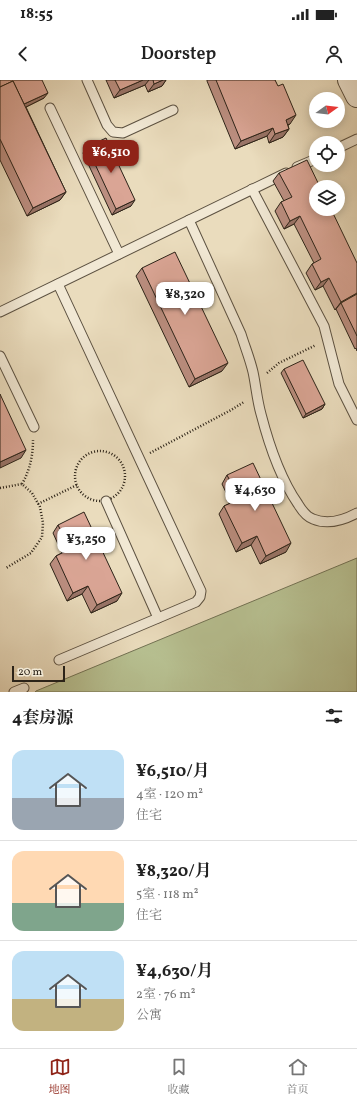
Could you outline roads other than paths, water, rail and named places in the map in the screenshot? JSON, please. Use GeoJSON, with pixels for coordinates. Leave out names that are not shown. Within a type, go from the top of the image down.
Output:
{"type":"FeatureCollection","features":[{"type":"Feature","properties":{"kind":"street"},"geometry":{"type":"LineString","coordinates":[[350,80],[357,96]]}},
{"type":"Feature","properties":{"kind":"lane"},"geometry":{"type":"LineString","coordinates":[[86,80],[106,124],[113,132],[123,133],[173,110]]}},
{"type":"Feature","properties":{"kind":"lane"},"geometry":{"type":"LineString","coordinates":[[50,108],[119,254]]}},
{"type":"Feature","properties":{"kind":"lane"},"geometry":{"type":"LineString","coordinates":[[345,144],[357,138]]}},
{"type":"Feature","properties":{"kind":"lane"},"geometry":{"type":"LineString","coordinates":[[0,312],[309,162]]}},
{"type":"Feature","properties":{"kind":"lane"},"geometry":{"type":"LineString","coordinates":[[252,190],[324,326],[339,384],[357,420]]}},
{"type":"Feature","properties":{"kind":"lane"},"geometry":{"type":"LineString","coordinates":[[189,220],[241,334],[248,354],[260,413],[275,458],[289,490],[301,508],[312,519],[325,522],[338,521],[357,514]]}},
{"type":"Feature","properties":{"kind":"lane"},"geometry":{"type":"LineString","coordinates":[[58,284],[201,591],[200,597],[196,602],[59,660]]}},
{"type":"Feature","properties":{"kind":"lane"},"geometry":{"type":"LineString","coordinates":[[0,356],[34,427]]}},
{"type":"Feature","properties":{"kind":"lane"},"geometry":{"type":"LineString","coordinates":[[106,501],[158,618]]}},
{"type":"Feature","properties":{"kind":"lane"},"geometry":{"type":"LineString","coordinates":[[14,692],[24,688]]}}]}
